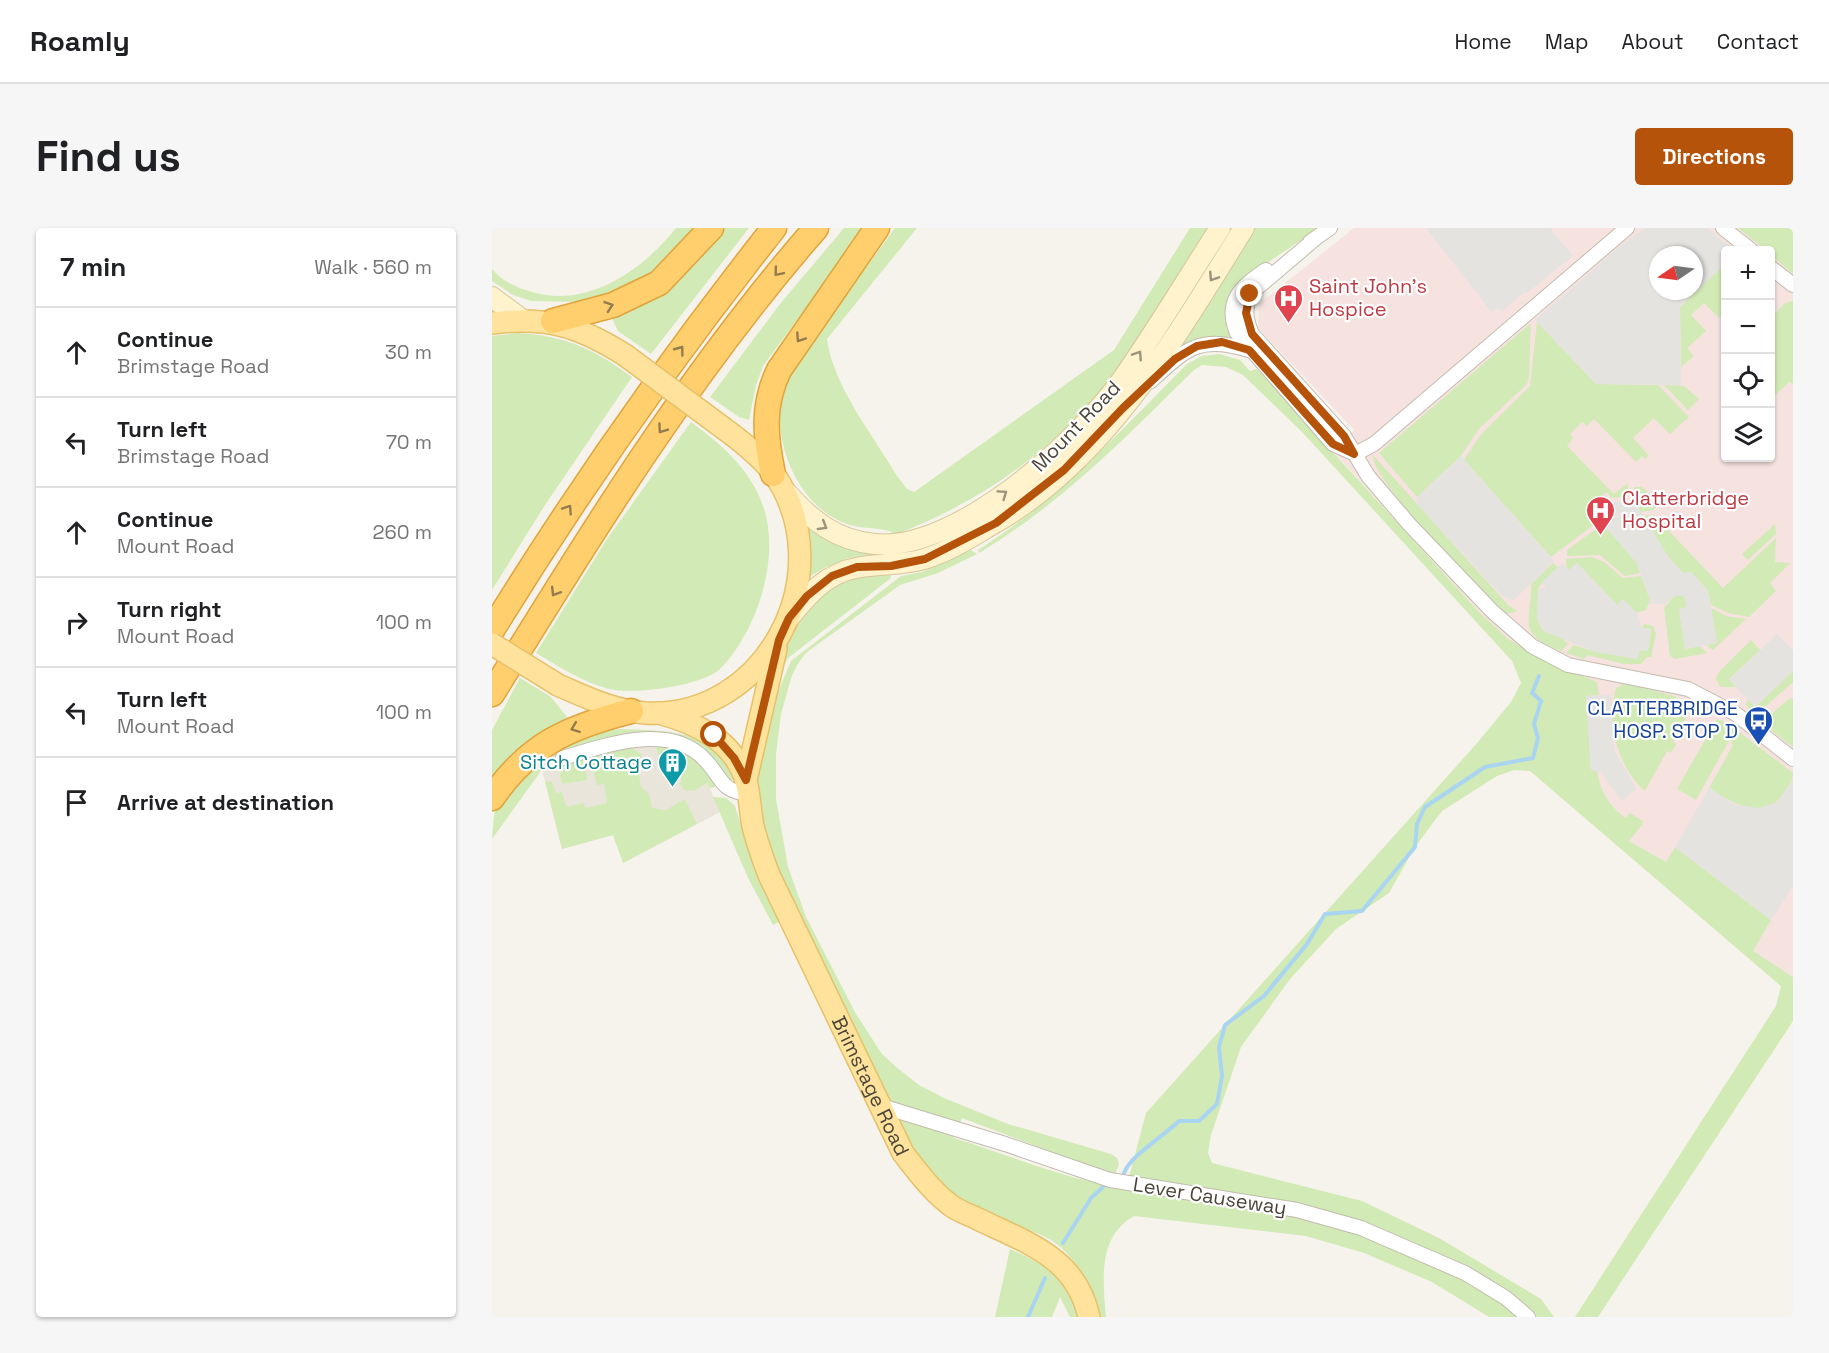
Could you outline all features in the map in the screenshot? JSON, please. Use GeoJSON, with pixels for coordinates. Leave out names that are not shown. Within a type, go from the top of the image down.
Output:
{"type":"FeatureCollection","features":[{"type":"Feature","properties":{"kind":"highway"},"geometry":{"type":"LineString","coordinates":[[553,321],[613,305],[659,283],[711,228]]}},
{"type":"Feature","properties":{"kind":"highway"},"geometry":{"type":"LineString","coordinates":[[492,630],[544,545],[628,420],[774,228]]}},
{"type":"Feature","properties":{"kind":"highway"},"geometry":{"type":"LineString","coordinates":[[492,694],[640,461],[716,350],[816,228]]}},
{"type":"Feature","properties":{"kind":"highway"},"geometry":{"type":"LineString","coordinates":[[777,480],[765,415],[772,384],[785,360],[877,228]]}},
{"type":"Feature","properties":{"kind":"highway"},"geometry":{"type":"LineString","coordinates":[[492,798],[518,765],[546,742],[576,727],[631,711]]}},
{"type":"Feature","properties":{"kind":"main road","name":"Mount Road"},"geometry":{"type":"LineString","coordinates":[[777,480],[807,516],[825,528],[856,541],[874,544],[915,540],[965,518],[996,499],[1054,454],[1094,413],[1120,382],[1220,228]]}},
{"type":"Feature","properties":{"kind":"main road","name":"Mount Road"},"geometry":{"type":"LineString","coordinates":[[789,618],[819,585],[838,574],[857,567],[891,566],[925,559],[996,523],[1064,470],[1123,408],[1166,349],[1244,228]]}},
{"type":"Feature","properties":{"kind":"main road"},"geometry":{"type":"LineString","coordinates":[[492,297],[523,320]]}},
{"type":"Feature","properties":{"kind":"main road"},"geometry":{"type":"LineString","coordinates":[[492,322],[553,321],[580,330],[625,355],[758,456],[777,480],[798,538],[796,591],[789,618],[779,640],[758,666],[729,690],[689,708],[659,712],[631,711],[599,703],[558,684],[492,644]]}},
{"type":"Feature","properties":{"kind":"main road","name":"Brimstage Road"},"geometry":{"type":"LineString","coordinates":[[747,787],[779,640]]}},
{"type":"Feature","properties":{"kind":"main road","name":"Brimstage Road"},"geometry":{"type":"LineString","coordinates":[[659,712],[688,722],[714,735],[734,758],[747,787],[753,827],[769,875],[903,1153],[924,1180],[950,1205],[1039,1248],[1058,1261],[1074,1281],[1089,1317]]}},
{"type":"Feature","properties":{"kind":"street"},"geometry":{"type":"LineString","coordinates":[[1330,228],[1246,284],[1233,301],[1233,323],[1249,350],[1333,444],[1354,454]]}},
{"type":"Feature","properties":{"kind":"street"},"geometry":{"type":"LineString","coordinates":[[1354,454],[1374,444],[1627,228]]}},
{"type":"Feature","properties":{"kind":"street"},"geometry":{"type":"LineString","coordinates":[[1724,228],[1746,246]]}},
{"type":"Feature","properties":{"kind":"street"},"geometry":{"type":"LineString","coordinates":[[1316,238],[1250,294],[1246,303],[1247,321],[1252,334],[1344,436],[1368,476],[1425,540],[1493,612],[1532,645],[1568,665],[1688,689],[1736,714],[1793,759]]}},
{"type":"Feature","properties":{"kind":"street"},"geometry":{"type":"LineString","coordinates":[[1775,271],[1793,285]]}},
{"type":"Feature","properties":{"kind":"street","name":"Mount Road"},"geometry":{"type":"LineString","coordinates":[[1123,408],[1175,359],[1197,346],[1222,342],[1249,350]]}},
{"type":"Feature","properties":{"kind":"street"},"geometry":{"type":"LineString","coordinates":[[563,758],[624,742],[656,739],[670,741],[699,754],[727,789],[747,787]]}},
{"type":"Feature","properties":{"kind":"street","name":"Lever Causeway"},"geometry":{"type":"LineString","coordinates":[[878,1105],[1005,1143],[1110,1180],[1298,1210],[1361,1228],[1465,1273],[1506,1298],[1528,1317]]}},
{"type":"Feature","properties":{"kind":"shaded area","name":"Clatterbridge Hospital"},"geometry":{"type":"Polygon","coordinates":[[[1354,228],[1793,228],[1793,977],[1752,951],[1771,920],[1675,847],[1666,862],[1629,841],[1499,634],[1333,451],[1354,430],[1258,328],[1259,304],[1354,228]]]}},
{"type":"Feature","properties":{"kind":"shaded area"},"geometry":{"type":"Polygon","coordinates":[[[1426,228],[1550,228],[1573,256],[1502,311],[1498,308],[1492,313],[1426,228]]]}},
{"type":"Feature","properties":{"kind":"shaded area"},"geometry":{"type":"Polygon","coordinates":[[[1646,228],[1707,228],[1729,246],[1721,246],[1721,268],[1703,285],[1703,246],[1649,246],[1649,300],[1687,300],[1680,307],[1681,385],[1596,384],[1535,320],[1626,241],[1646,228]]]}},
{"type":"Feature","properties":{"kind":"shaded area"},"geometry":{"type":"Polygon","coordinates":[[[1461,456],[1554,561],[1513,601],[1501,595],[1416,503],[1417,497],[1461,456]]]}},
{"type":"Feature","properties":{"kind":"shaded area"},"geometry":{"type":"Polygon","coordinates":[[[1604,493],[1612,502],[1634,500],[1669,558],[1683,573],[1691,572],[1708,591],[1717,643],[1685,649],[1679,609],[1687,607],[1684,596],[1674,596],[1665,604],[1649,604],[1649,596],[1636,562],[1589,508],[1604,493]]]}},
{"type":"Feature","properties":{"kind":"shaded area"},"geometry":{"type":"Polygon","coordinates":[[[1562,563],[1569,570],[1577,563],[1617,605],[1623,599],[1637,613],[1642,628],[1651,629],[1648,651],[1640,649],[1638,659],[1595,652],[1543,631],[1537,620],[1538,588],[1546,588],[1542,582],[1562,563]]]}},
{"type":"Feature","properties":{"kind":"shaded area"},"geometry":{"type":"Polygon","coordinates":[[[1777,634],[1793,651],[1793,671],[1755,707],[1729,680],[1777,634]]]}},
{"type":"Feature","properties":{"kind":"shaded area"},"geometry":{"type":"Polygon","coordinates":[[[1611,695],[1615,752],[1637,789],[1621,801],[1602,773],[1591,770],[1586,696],[1611,695]]]}},
{"type":"Feature","properties":{"kind":"shaded area"},"geometry":{"type":"Polygon","coordinates":[[[654,742],[697,758],[720,812],[623,863],[613,835],[562,849],[542,770],[654,742]]]}},
{"type":"Feature","properties":{"kind":"shaded area"},"geometry":{"type":"Polygon","coordinates":[[[1793,779],[1793,886],[1771,920],[1675,847],[1709,788],[1736,805],[1759,808],[1777,802],[1793,779]]]}},
{"type":"Feature","properties":{"kind":"green space"},"geometry":{"type":"Polygon","coordinates":[[[676,228],[695,228],[692,238],[640,285],[580,302],[531,301],[513,295],[492,281],[492,269],[510,284],[532,292],[553,296],[573,295],[593,290],[630,271],[663,244],[676,228]]]}},
{"type":"Feature","properties":{"kind":"green space"},"geometry":{"type":"Polygon","coordinates":[[[720,228],[749,228],[651,354],[618,331],[611,316],[720,228]]]}},
{"type":"Feature","properties":{"kind":"green space"},"geometry":{"type":"Polygon","coordinates":[[[844,228],[865,228],[763,366],[756,385],[749,420],[739,417],[710,397],[780,304],[844,228]]]}},
{"type":"Feature","properties":{"kind":"green space"},"geometry":{"type":"Polygon","coordinates":[[[895,228],[917,228],[827,339],[837,374],[855,410],[897,476],[907,489],[914,492],[1114,350],[1190,228],[1208,228],[1131,349],[1073,421],[1020,467],[991,487],[929,521],[896,534],[847,524],[817,506],[805,492],[788,461],[780,426],[783,393],[792,368],[895,228]]]}},
{"type":"Feature","properties":{"kind":"green space"},"geometry":{"type":"Polygon","coordinates":[[[1254,228],[1319,228],[1249,275],[1230,337],[1200,339],[1167,360],[1254,228]]]}},
{"type":"Feature","properties":{"kind":"green space"},"geometry":{"type":"Polygon","coordinates":[[[1738,228],[1793,228],[1793,274],[1775,258],[1775,246],[1761,246],[1738,228]]]}},
{"type":"Feature","properties":{"kind":"green space"},"geometry":{"type":"Polygon","coordinates":[[[1721,268],[1721,316],[1719,318],[1704,303],[1691,315],[1706,331],[1687,348],[1694,356],[1681,367],[1680,307],[1687,300],[1703,300],[1703,285],[1721,268]]]}},
{"type":"Feature","properties":{"kind":"green space"},"geometry":{"type":"Polygon","coordinates":[[[1793,301],[1793,384],[1789,382],[1775,395],[1775,314],[1785,303],[1793,301]]]}},
{"type":"Feature","properties":{"kind":"green space"},"geometry":{"type":"Polygon","coordinates":[[[1537,322],[1596,384],[1658,385],[1689,417],[1670,434],[1654,418],[1633,438],[1649,456],[1645,459],[1642,456],[1636,462],[1594,419],[1587,426],[1582,422],[1570,434],[1573,438],[1567,446],[1614,494],[1628,483],[1628,496],[1612,498],[1606,492],[1589,508],[1600,520],[1551,557],[1464,460],[1481,434],[1530,386],[1537,322]]]}},
{"type":"Feature","properties":{"kind":"green space"},"geometry":{"type":"Polygon","coordinates":[[[1531,323],[1527,384],[1478,430],[1461,456],[1417,497],[1379,453],[1531,323]]]}},
{"type":"Feature","properties":{"kind":"green space"},"geometry":{"type":"Polygon","coordinates":[[[518,333],[551,337],[579,346],[605,359],[632,377],[545,505],[492,590],[492,336],[518,333]]]}},
{"type":"Feature","properties":{"kind":"green space"},"geometry":{"type":"Polygon","coordinates":[[[1219,354],[1240,360],[1250,371],[1257,369],[1479,612],[1507,638],[1532,654],[1597,682],[1599,695],[1586,696],[1591,770],[1597,769],[1603,791],[1614,808],[1626,818],[1630,813],[1644,822],[1629,841],[1666,862],[1675,847],[1771,920],[1753,951],[1793,977],[1793,1021],[1598,1317],[1575,1317],[1776,1006],[1781,986],[1530,771],[1514,770],[1497,776],[1442,811],[1415,847],[1389,893],[1336,929],[1290,979],[1241,1047],[1211,1135],[1208,1153],[1212,1163],[1362,1201],[1439,1238],[1541,1299],[1554,1317],[1536,1317],[1488,1281],[1338,1216],[1251,1196],[1129,1177],[1146,1113],[1478,742],[1511,702],[1521,683],[1512,661],[1303,433],[1243,375],[1226,367],[1202,365],[1194,370],[1118,444],[1065,491],[1009,534],[979,553],[978,550],[1035,509],[1061,487],[1187,364],[1202,356],[1219,354]]]}},
{"type":"Feature","properties":{"kind":"green space"},"geometry":{"type":"Polygon","coordinates":[[[1664,385],[1684,386],[1699,399],[1688,410],[1664,385]]]}},
{"type":"Feature","properties":{"kind":"green space"},"geometry":{"type":"Polygon","coordinates":[[[691,422],[713,439],[742,468],[762,503],[769,545],[768,568],[763,591],[755,613],[734,653],[720,669],[711,675],[667,688],[650,690],[620,691],[599,686],[571,674],[536,653],[607,539],[691,422]]]}},
{"type":"Feature","properties":{"kind":"green space"},"geometry":{"type":"Polygon","coordinates":[[[1373,455],[1509,606],[1517,610],[1514,613],[1503,613],[1429,535],[1389,486],[1377,467],[1373,455]]]}},
{"type":"Feature","properties":{"kind":"green space"},"geometry":{"type":"Polygon","coordinates":[[[1634,487],[1642,487],[1659,504],[1653,510],[1641,512],[1634,500],[1634,487]]]}},
{"type":"Feature","properties":{"kind":"green space"},"geometry":{"type":"Polygon","coordinates":[[[1654,515],[1723,588],[1776,538],[1775,562],[1790,563],[1770,583],[1776,591],[1749,617],[1728,613],[1711,605],[1708,591],[1691,572],[1683,573],[1669,558],[1643,516],[1654,515]]]}},
{"type":"Feature","properties":{"kind":"green space"},"geometry":{"type":"Polygon","coordinates":[[[805,524],[886,552],[887,556],[848,558],[806,579],[805,524]]]}},
{"type":"Feature","properties":{"kind":"green space"},"geometry":{"type":"Polygon","coordinates":[[[1603,524],[1636,562],[1640,573],[1625,576],[1600,555],[1567,556],[1567,550],[1603,524]]]}},
{"type":"Feature","properties":{"kind":"green space"},"geometry":{"type":"Polygon","coordinates":[[[1775,524],[1776,534],[1748,560],[1742,554],[1775,524]]]}},
{"type":"Feature","properties":{"kind":"green space"},"geometry":{"type":"Polygon","coordinates":[[[971,550],[977,554],[938,573],[900,585],[807,652],[792,675],[781,714],[776,754],[776,799],[788,867],[806,917],[856,1014],[882,1054],[919,1085],[944,1098],[1008,1124],[1111,1154],[1117,1158],[1119,1164],[1115,1174],[1110,1174],[962,1118],[954,1138],[1091,1182],[1260,1208],[1312,1219],[1376,1238],[1466,1280],[1520,1317],[1489,1317],[1432,1282],[1364,1253],[1306,1236],[1134,1216],[1122,1225],[1108,1248],[1104,1275],[1106,1317],[1097,1317],[1076,1266],[1063,1249],[1045,1237],[969,1206],[945,1187],[910,1148],[787,898],[761,825],[757,782],[758,743],[766,743],[775,699],[791,661],[901,576],[922,572],[971,550]]]}},
{"type":"Feature","properties":{"kind":"green space"},"geometry":{"type":"Polygon","coordinates":[[[1592,557],[1604,562],[1623,578],[1641,576],[1650,600],[1646,610],[1635,613],[1617,605],[1577,563],[1569,570],[1566,567],[1566,559],[1592,557]]]}},
{"type":"Feature","properties":{"kind":"green space"},"geometry":{"type":"Polygon","coordinates":[[[1553,563],[1558,567],[1538,588],[1565,642],[1569,643],[1561,651],[1537,639],[1529,626],[1531,584],[1553,563]]]}},
{"type":"Feature","properties":{"kind":"green space"},"geometry":{"type":"Polygon","coordinates":[[[890,571],[891,578],[788,658],[781,671],[781,662],[790,637],[806,610],[823,588],[830,582],[841,578],[890,571]]]}},
{"type":"Feature","properties":{"kind":"green space"},"geometry":{"type":"Polygon","coordinates":[[[1674,596],[1684,596],[1687,607],[1679,609],[1685,649],[1700,646],[1707,653],[1675,659],[1670,656],[1664,608],[1674,596]]]}},
{"type":"Feature","properties":{"kind":"green space"},"geometry":{"type":"Polygon","coordinates":[[[1711,608],[1726,616],[1746,619],[1713,650],[1706,645],[1717,643],[1711,608]]]}},
{"type":"Feature","properties":{"kind":"green space"},"geometry":{"type":"Polygon","coordinates":[[[1644,624],[1653,626],[1656,634],[1651,657],[1647,657],[1641,664],[1623,664],[1588,655],[1584,659],[1566,653],[1574,645],[1595,652],[1648,650],[1651,629],[1642,628],[1644,624]]]}},
{"type":"Feature","properties":{"kind":"green space"},"geometry":{"type":"Polygon","coordinates":[[[1751,640],[1760,650],[1729,679],[1736,687],[1720,687],[1716,678],[1719,672],[1751,640]]]}},
{"type":"Feature","properties":{"kind":"green space"},"geometry":{"type":"Polygon","coordinates":[[[1793,671],[1793,682],[1759,712],[1751,713],[1746,704],[1748,699],[1755,707],[1793,671]]]}},
{"type":"Feature","properties":{"kind":"green space"},"geometry":{"type":"Polygon","coordinates":[[[520,678],[551,697],[568,718],[526,744],[508,759],[492,778],[492,730],[520,678]]]}},
{"type":"Feature","properties":{"kind":"green space"},"geometry":{"type":"Polygon","coordinates":[[[1625,683],[1674,696],[1693,706],[1673,741],[1676,744],[1671,753],[1667,751],[1645,791],[1621,757],[1614,729],[1613,701],[1616,688],[1625,683]]]}},
{"type":"Feature","properties":{"kind":"green space"},"geometry":{"type":"Polygon","coordinates":[[[1790,698],[1793,699],[1793,747],[1768,728],[1766,723],[1769,716],[1790,698]]]}},
{"type":"Feature","properties":{"kind":"green space"},"geometry":{"type":"Polygon","coordinates":[[[1717,719],[1726,722],[1793,773],[1790,784],[1775,803],[1757,809],[1747,807],[1709,788],[1733,745],[1730,739],[1696,800],[1677,789],[1717,719]]]}},
{"type":"Feature","properties":{"kind":"green space"},"geometry":{"type":"Polygon","coordinates":[[[621,729],[664,731],[692,737],[715,751],[729,768],[733,779],[729,782],[680,740],[560,755],[549,760],[492,839],[495,807],[531,758],[598,732],[621,729]]]}},
{"type":"Feature","properties":{"kind":"green space"},"geometry":{"type":"Polygon","coordinates":[[[654,742],[673,746],[689,755],[709,775],[715,787],[710,788],[707,783],[694,791],[684,790],[679,783],[682,782],[678,770],[666,775],[654,742]]]}},
{"type":"Feature","properties":{"kind":"green space"},"geometry":{"type":"Polygon","coordinates":[[[631,747],[641,754],[642,761],[638,768],[641,787],[649,794],[652,808],[666,810],[685,799],[697,824],[623,863],[613,835],[562,849],[545,781],[552,782],[556,793],[562,792],[566,807],[584,803],[585,808],[607,803],[604,784],[597,785],[590,758],[631,747]]]}},
{"type":"Feature","properties":{"kind":"green space"},"geometry":{"type":"Polygon","coordinates":[[[585,760],[587,780],[562,784],[560,775],[562,765],[585,760]]]}},
{"type":"Feature","properties":{"kind":"green space"},"geometry":{"type":"Polygon","coordinates":[[[713,797],[726,798],[735,806],[752,862],[780,921],[773,925],[748,878],[713,797]]]}},
{"type":"Feature","properties":{"kind":"green space"},"geometry":{"type":"Polygon","coordinates":[[[1010,1249],[1037,1262],[1054,1274],[1061,1281],[1082,1317],[1070,1317],[1060,1297],[1052,1317],[995,1317],[1010,1249]]]}},
{"type":"Feature","properties":{"kind":"waterway"},"geometry":{"type":"LineString","coordinates":[[1124,1173],[1133,1159],[1179,1121],[1199,1121],[1217,1104],[1222,1076],[1219,1047],[1225,1025],[1264,996],[1307,944],[1325,914],[1362,911],[1415,847],[1417,824],[1425,807],[1485,767],[1533,758],[1538,738],[1534,724],[1541,701],[1532,693],[1539,676]]}},
{"type":"Feature","properties":{"kind":"waterway"},"geometry":{"type":"LineString","coordinates":[[1063,1243],[1091,1198],[1103,1187]]}},
{"type":"Feature","properties":{"kind":"waterway"},"geometry":{"type":"LineString","coordinates":[[1028,1317],[1045,1278]]}},
{"type":"Feature","properties":{"kind":"place","name":"Saint John's Hospice"},"geometry":{"type":"Point","coordinates":[1288,324]}},
{"type":"Feature","properties":{"kind":"place","name":"Clatterbridge Hospital"},"geometry":{"type":"Point","coordinates":[1601,536]}},
{"type":"Feature","properties":{"kind":"place","name":"CLATTERBRIDGE HOSP. STOP D"},"geometry":{"type":"Point","coordinates":[1759,746]}},
{"type":"Feature","properties":{"kind":"place","name":"Sitch Cottage"},"geometry":{"type":"Point","coordinates":[673,788]}},
{"type":"Feature","properties":{"kind":"route"},"geometry":{"type":"LineString","coordinates":[[714,735],[726,746],[746,780],[754,752],[769,673],[779,640],[789,618],[807,596],[832,576],[844,571],[857,567],[891,566],[925,559],[996,523],[1064,470],[1123,408],[1175,359],[1197,346],[1222,342],[1249,350],[1333,444],[1354,454],[1344,436],[1252,334],[1246,313],[1246,303],[1250,294]]}}]}
